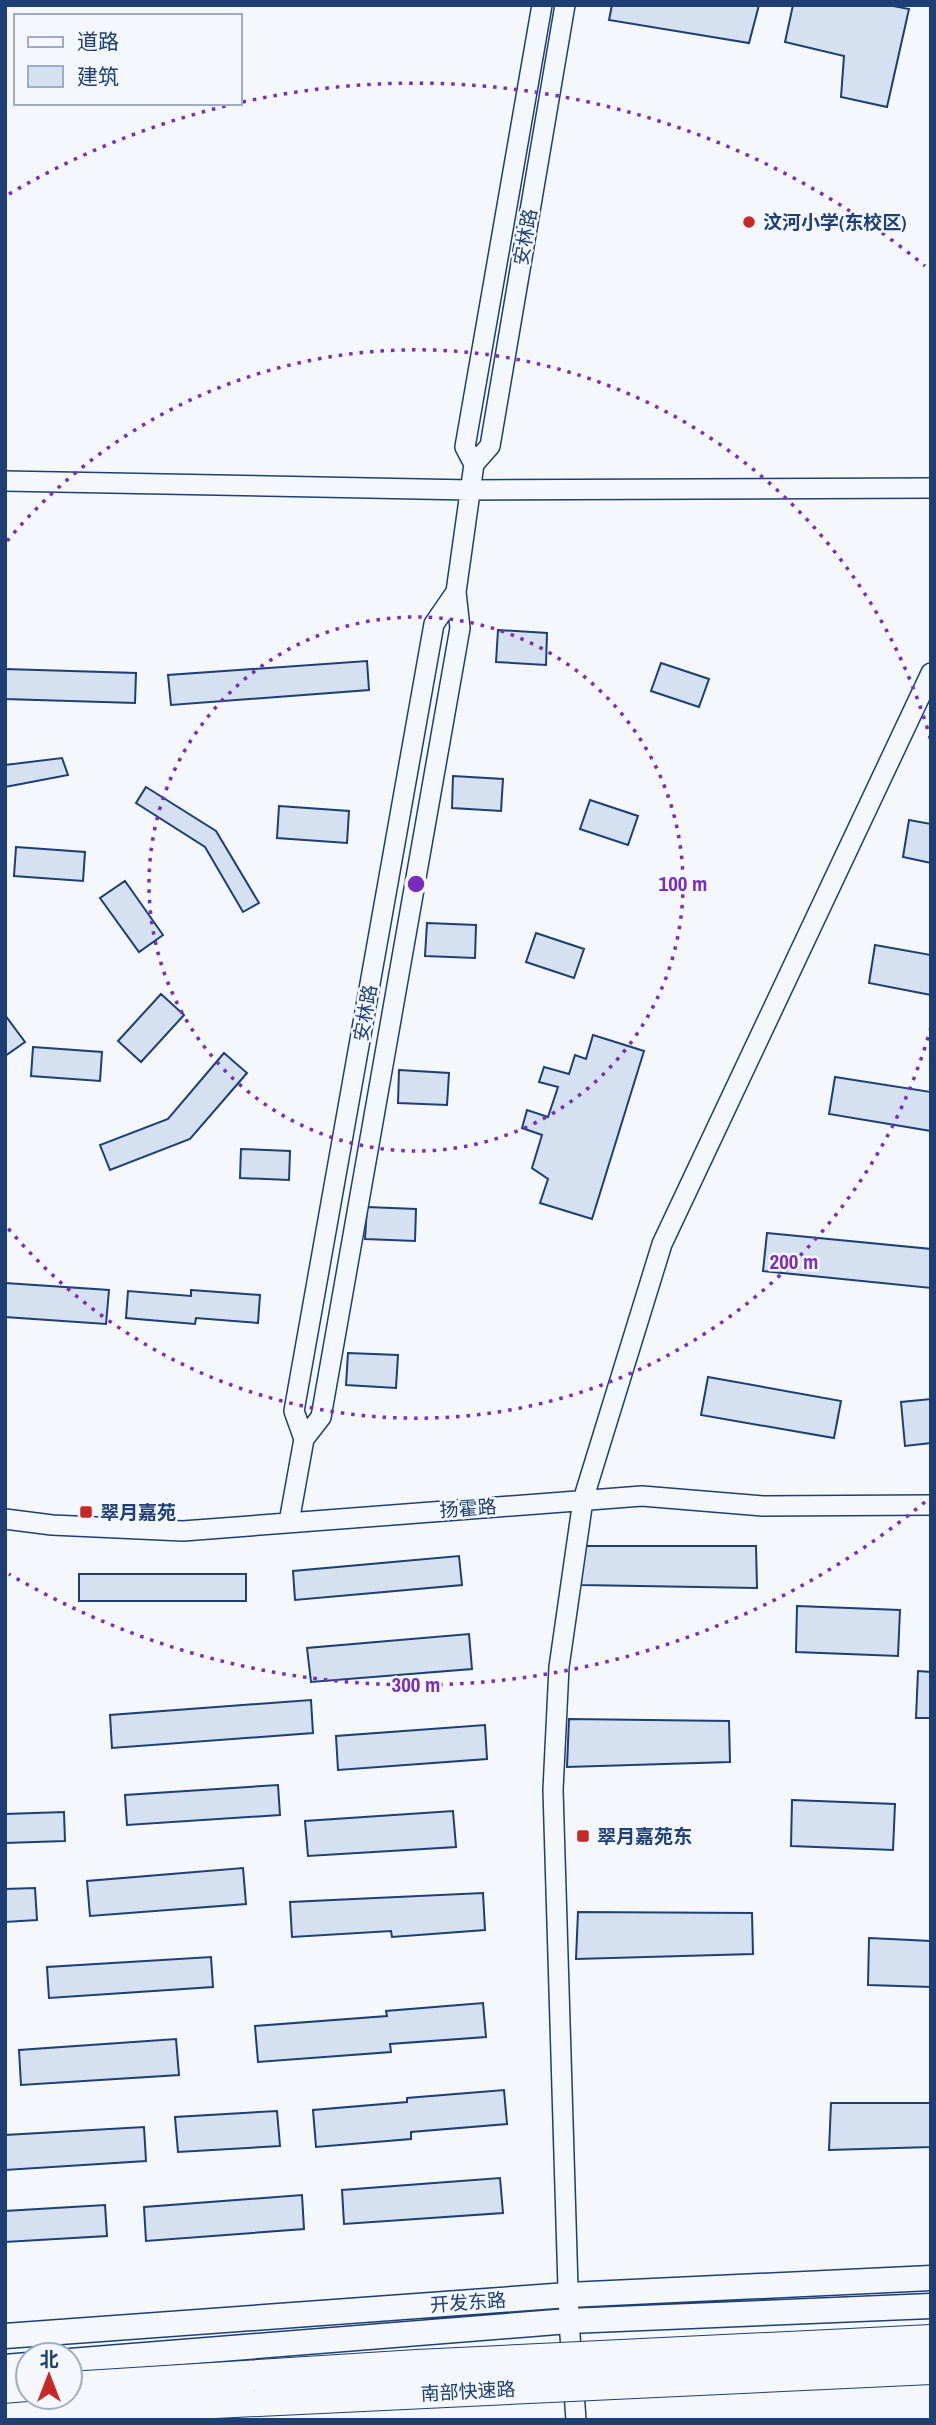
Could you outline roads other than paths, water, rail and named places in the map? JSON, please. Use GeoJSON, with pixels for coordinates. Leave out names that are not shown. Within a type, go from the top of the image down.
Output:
{"type":"FeatureCollection","features":[{"type":"Feature","properties":{"kind":"highway","name":"南部快速路"},"geometry":{"type":"LineString","coordinates":[[84,2386],[416,2365],[931,2340]]}},
{"type":"Feature","properties":{"kind":"highway","name":"南部快速路"},"geometry":{"type":"LineString","coordinates":[[5,2419],[173,2405],[931,2369]]}},
{"type":"Feature","properties":{"kind":"main road","name":"开发东路"},"geometry":{"type":"LineString","coordinates":[[5,2336],[568,2295],[931,2278]]}},
{"type":"Feature","properties":{"kind":"main road","name":"开发东路"},"geometry":{"type":"LineString","coordinates":[[84,2360],[569,2321],[931,2306]]}},
{"type":"Feature","properties":{"kind":"street","name":"安林路"},"geometry":{"type":"LineString","coordinates":[[474,464],[465,447],[542,5]]}},
{"type":"Feature","properties":{"kind":"street","name":"安林路"},"geometry":{"type":"LineString","coordinates":[[289,1522],[304,1439],[321,1417],[460,628],[456,592],[474,464],[490,446],[565,5]]}},
{"type":"Feature","properties":{"kind":"street"},"geometry":{"type":"LineString","coordinates":[[5,481],[470,490],[931,488]]}},
{"type":"Feature","properties":{"kind":"street","name":"安林路"},"geometry":{"type":"LineString","coordinates":[[304,1439],[294,1410],[434,624],[456,592]]}},
{"type":"Feature","properties":{"kind":"street"},"geometry":{"type":"LineString","coordinates":[[576,2420],[568,2295],[553,1790],[559,1667],[583,1500],[662,1244],[931,673]]}},
{"type":"Feature","properties":{"kind":"street"},"geometry":{"type":"LineString","coordinates":[[371,982],[397,983]]}},
{"type":"Feature","properties":{"kind":"street","name":"扬霍路"},"geometry":{"type":"LineString","coordinates":[[5,1519],[52,1525],[183,1531],[642,1496],[763,1506],[931,1505]]}},
{"type":"Feature","properties":{"kind":"place","name":"汶河小学(东校区)"},"geometry":{"type":"Point","coordinates":[749,222]}},
{"type":"Feature","properties":{"kind":"place","name":"翠月嘉苑"},"geometry":{"type":"Point","coordinates":[86,1512]}},
{"type":"Feature","properties":{"kind":"place","name":"翠月嘉苑东"},"geometry":{"type":"Point","coordinates":[583,1836]}}]}
